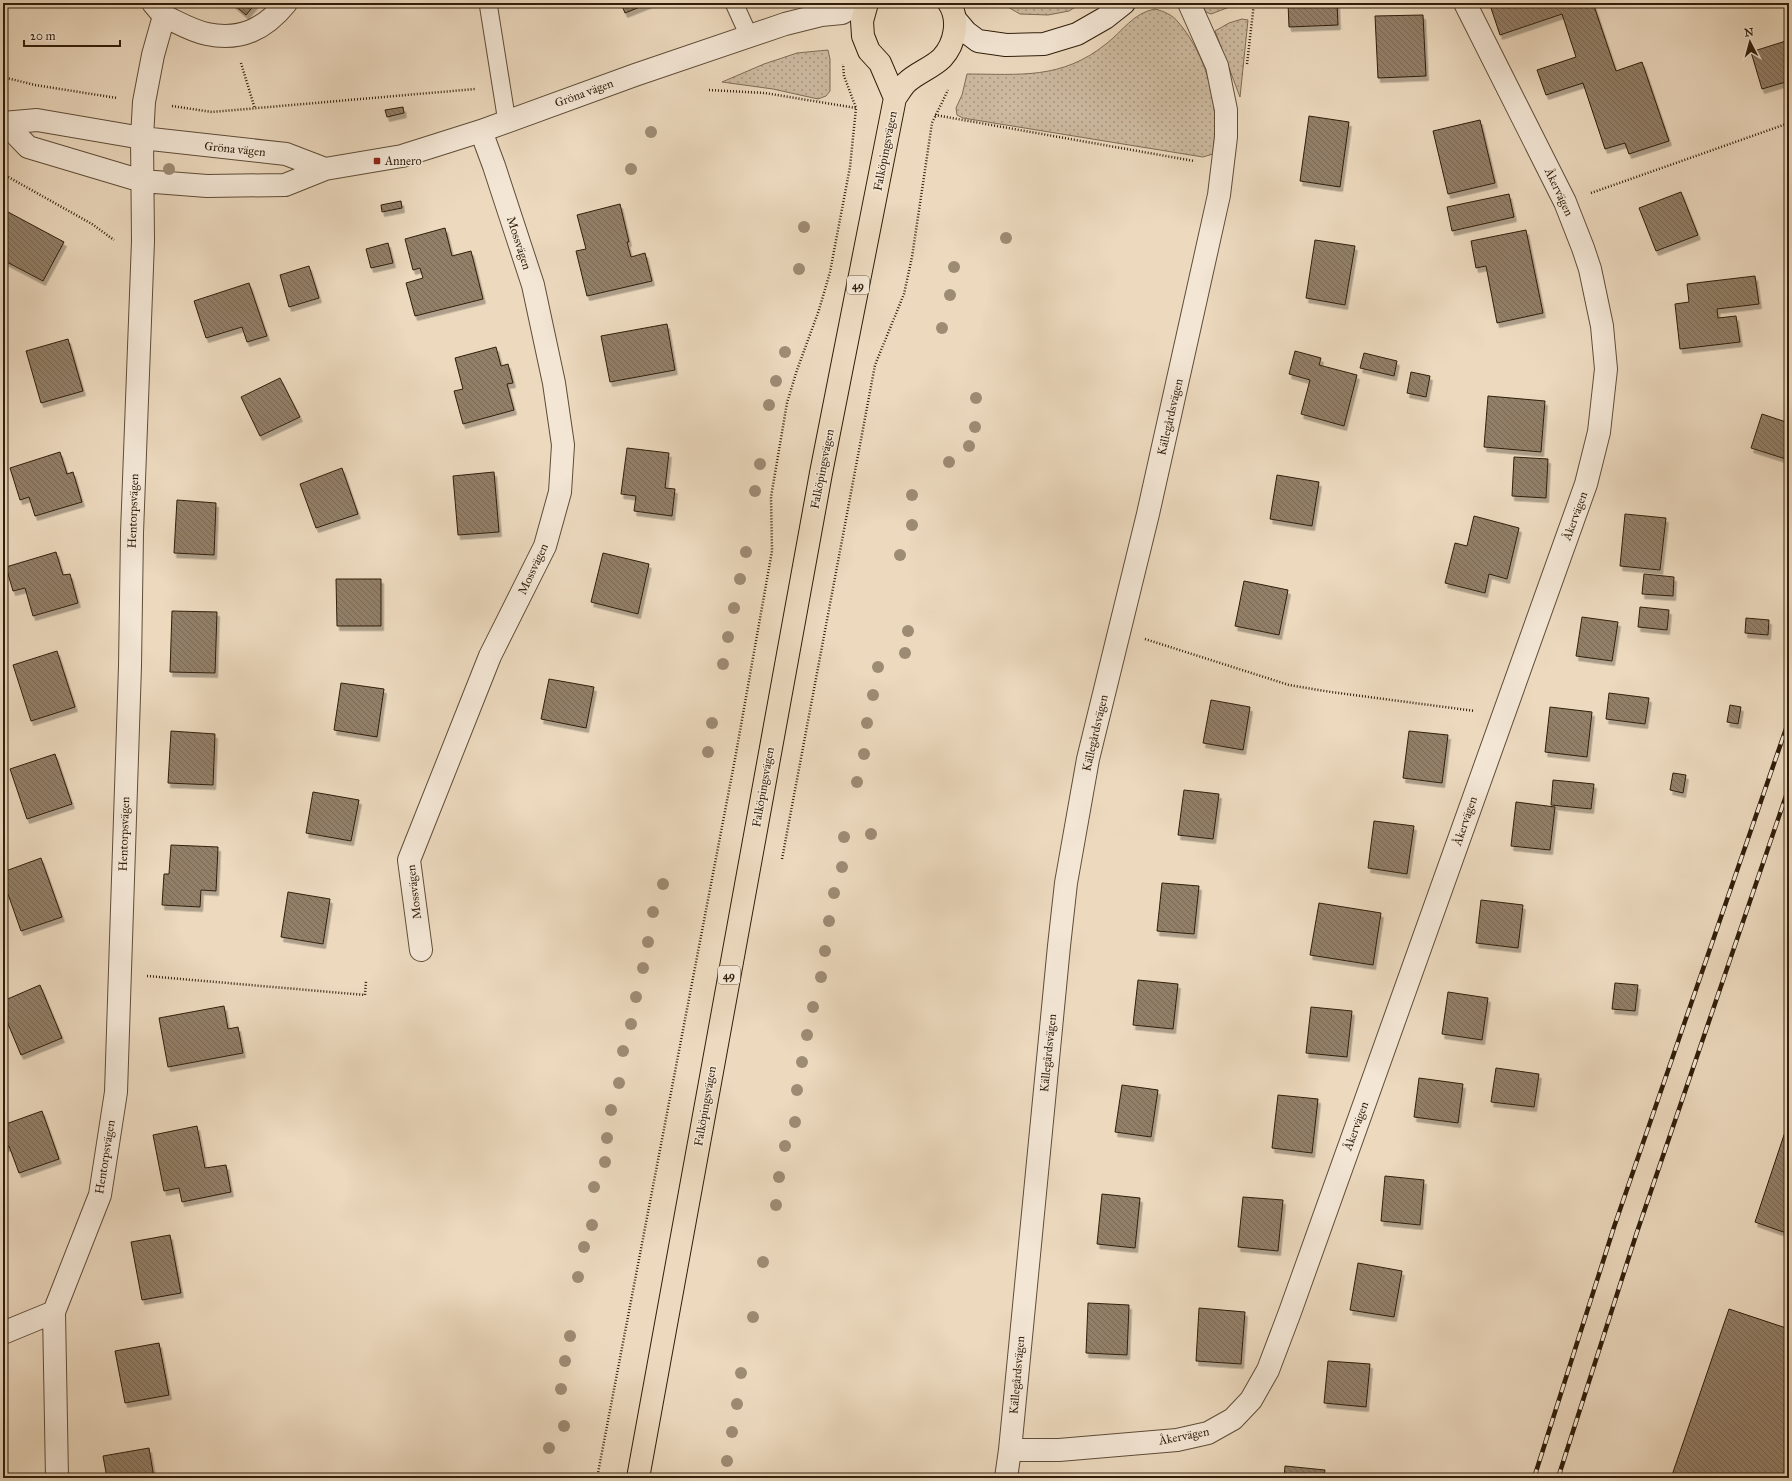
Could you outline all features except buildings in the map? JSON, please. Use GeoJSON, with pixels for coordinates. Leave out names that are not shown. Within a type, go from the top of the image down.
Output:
{"type":"FeatureCollection","features":[{"type":"Feature","properties":{"kind":"main road"},"geometry":{"type":"LineString","coordinates":[[867,3],[862,21],[863,36],[869,51],[880,63],[895,98]]}},
{"type":"Feature","properties":{"kind":"main road","name":"49"},"geometry":{"type":"LineString","coordinates":[[895,98],[907,82],[935,63],[950,46],[955,33],[952,11]]}},
{"type":"Feature","properties":{"kind":"main road"},"geometry":{"type":"LineString","coordinates":[[880,63],[895,70],[912,72],[935,63]]}},
{"type":"Feature","properties":{"kind":"main road","name":"Falköpingsvägen"},"geometry":{"type":"LineString","coordinates":[[638,1478],[819,480],[895,98]]}},
{"type":"Feature","properties":{"kind":"street"},"geometry":{"type":"LineString","coordinates":[[142,181],[142,138],[146,95],[160,7],[206,34],[233,36],[258,29],[276,15],[286,3]]}},
{"type":"Feature","properties":{"kind":"street"},"geometry":{"type":"LineString","coordinates":[[935,63],[959,47],[978,41],[1006,45],[1044,44],[1077,34],[1105,18],[1124,3]]}},
{"type":"Feature","properties":{"kind":"street","name":"Källegårdsvägen"},"geometry":{"type":"LineString","coordinates":[[1006,1478],[1066,884],[1088,759],[1120,631],[1190,332],[1219,195],[1223,166],[1226,137],[1226,110],[1217,66],[1188,3]]}},
{"type":"Feature","properties":{"kind":"street","name":"Åkervägen"},"geometry":{"type":"LineString","coordinates":[[1010,1450],[1066,1450],[1177,1440],[1208,1433],[1233,1419],[1251,1400],[1268,1370],[1286,1321],[1586,484],[1599,432],[1606,370],[1602,326],[1584,248],[1565,202],[1465,3]]}},
{"type":"Feature","properties":{"kind":"street"},"geometry":{"type":"LineString","coordinates":[[850,8],[850,20],[863,36]]}},
{"type":"Feature","properties":{"kind":"street","name":"Gröna vägen"},"geometry":{"type":"LineString","coordinates":[[4,123],[28,147],[142,181],[207,186],[285,185],[325,169],[402,156],[481,131],[635,75],[785,24],[850,8]]}},
{"type":"Feature","properties":{"kind":"street"},"geometry":{"type":"LineString","coordinates":[[952,11],[966,32],[978,41]]}},
{"type":"Feature","properties":{"kind":"street","name":"Gröna vägen"},"geometry":{"type":"LineString","coordinates":[[4,123],[37,120],[142,138],[208,147],[286,154],[325,169]]}},
{"type":"Feature","properties":{"kind":"street","name":"Mossvägen"},"geometry":{"type":"LineString","coordinates":[[421,950],[409,860],[490,656],[545,546],[560,492],[563,445],[554,383],[533,285],[481,131]]}},
{"type":"Feature","properties":{"kind":"street","name":"Hentorpsvägen"},"geometry":{"type":"LineString","coordinates":[[57,1478],[54,1312],[100,1195],[116,1092],[130,666],[132,532],[143,242],[142,181]]}},
{"type":"Feature","properties":{"kind":"street"},"geometry":{"type":"LineString","coordinates":[[3,1333],[54,1312]]}},
{"type":"Feature","properties":{"kind":"lane"},"geometry":{"type":"LineString","coordinates":[[488,3],[507,122]]}},
{"type":"Feature","properties":{"kind":"lane"},"geometry":{"type":"LineString","coordinates":[[734,3],[749,36]]}},
{"type":"Feature","properties":{"kind":"path"},"geometry":{"type":"LineString","coordinates":[[1246,71],[1254,3]]}},
{"type":"Feature","properties":{"kind":"path"},"geometry":{"type":"LineString","coordinates":[[233,36],[255,109]]}},
{"type":"Feature","properties":{"kind":"path"},"geometry":{"type":"LineString","coordinates":[[597,1478],[735,759],[768,574],[772,550],[771,497],[787,403],[797,370],[820,310],[830,272],[850,167],[856,108],[844,76]]}},
{"type":"Feature","properties":{"kind":"path"},"geometry":{"type":"LineString","coordinates":[[3,77],[35,85],[115,98]]}},
{"type":"Feature","properties":{"kind":"path"},"geometry":{"type":"LineString","coordinates":[[169,105],[212,112],[479,89]]}},
{"type":"Feature","properties":{"kind":"path"},"geometry":{"type":"LineString","coordinates":[[709,90],[765,93],[856,108]]}},
{"type":"Feature","properties":{"kind":"path"},"geometry":{"type":"LineString","coordinates":[[780,866],[875,365],[904,294],[912,257],[935,115],[946,93]]}},
{"type":"Feature","properties":{"kind":"path"},"geometry":{"type":"LineString","coordinates":[[935,115],[1223,166]]}},
{"type":"Feature","properties":{"kind":"path"},"geometry":{"type":"LineString","coordinates":[[1565,202],[1789,123]]}},
{"type":"Feature","properties":{"kind":"path"},"geometry":{"type":"LineString","coordinates":[[3,174],[92,224],[117,242]]}},
{"type":"Feature","properties":{"kind":"path"},"geometry":{"type":"LineString","coordinates":[[1120,631],[1288,685],[1331,692],[1504,714]]}},
{"type":"Feature","properties":{"kind":"path"},"geometry":{"type":"LineString","coordinates":[[146,976],[365,996],[366,981]]}},
{"type":"Feature","properties":{"kind":"shaded area"},"geometry":{"type":"Polygon","coordinates":[[[1001,3],[1082,3],[1069,11],[1048,15],[1020,14],[1001,3]]]}},
{"type":"Feature","properties":{"kind":"shaded area"},"geometry":{"type":"Polygon","coordinates":[[[1201,3],[1240,3],[1211,14],[1206,12],[1201,3]]]}},
{"type":"Feature","properties":{"kind":"shaded area"},"geometry":{"type":"Polygon","coordinates":[[[1155,9],[1168,14],[1178,22],[1186,32],[1200,56],[1209,83],[1214,110],[1215,127],[1213,154],[1203,157],[963,118],[957,115],[956,108],[962,95],[967,74],[1022,74],[1056,69],[1073,64],[1089,56],[1106,44],[1134,18],[1147,11],[1155,9]]]}},
{"type":"Feature","properties":{"kind":"shaded area"},"geometry":{"type":"Polygon","coordinates":[[[1242,19],[1248,20],[1240,97],[1215,31],[1229,23],[1242,19]]]}},
{"type":"Feature","properties":{"kind":"shaded area"},"geometry":{"type":"Polygon","coordinates":[[[828,50],[830,59],[830,91],[826,96],[818,99],[773,89],[722,82],[764,64],[797,53],[828,50]]]}},
{"type":"Feature","properties":{"kind":"railway"},"geometry":{"type":"LineString","coordinates":[[1534,1478],[1614,1227],[1789,720]]}},
{"type":"Feature","properties":{"kind":"railway"},"geometry":{"type":"LineString","coordinates":[[1558,1478],[1637,1232],[1789,787]]}},
{"type":"Feature","properties":{"kind":"place","name":"Annero"},"geometry":{"type":"Point","coordinates":[377,161]}}]}
